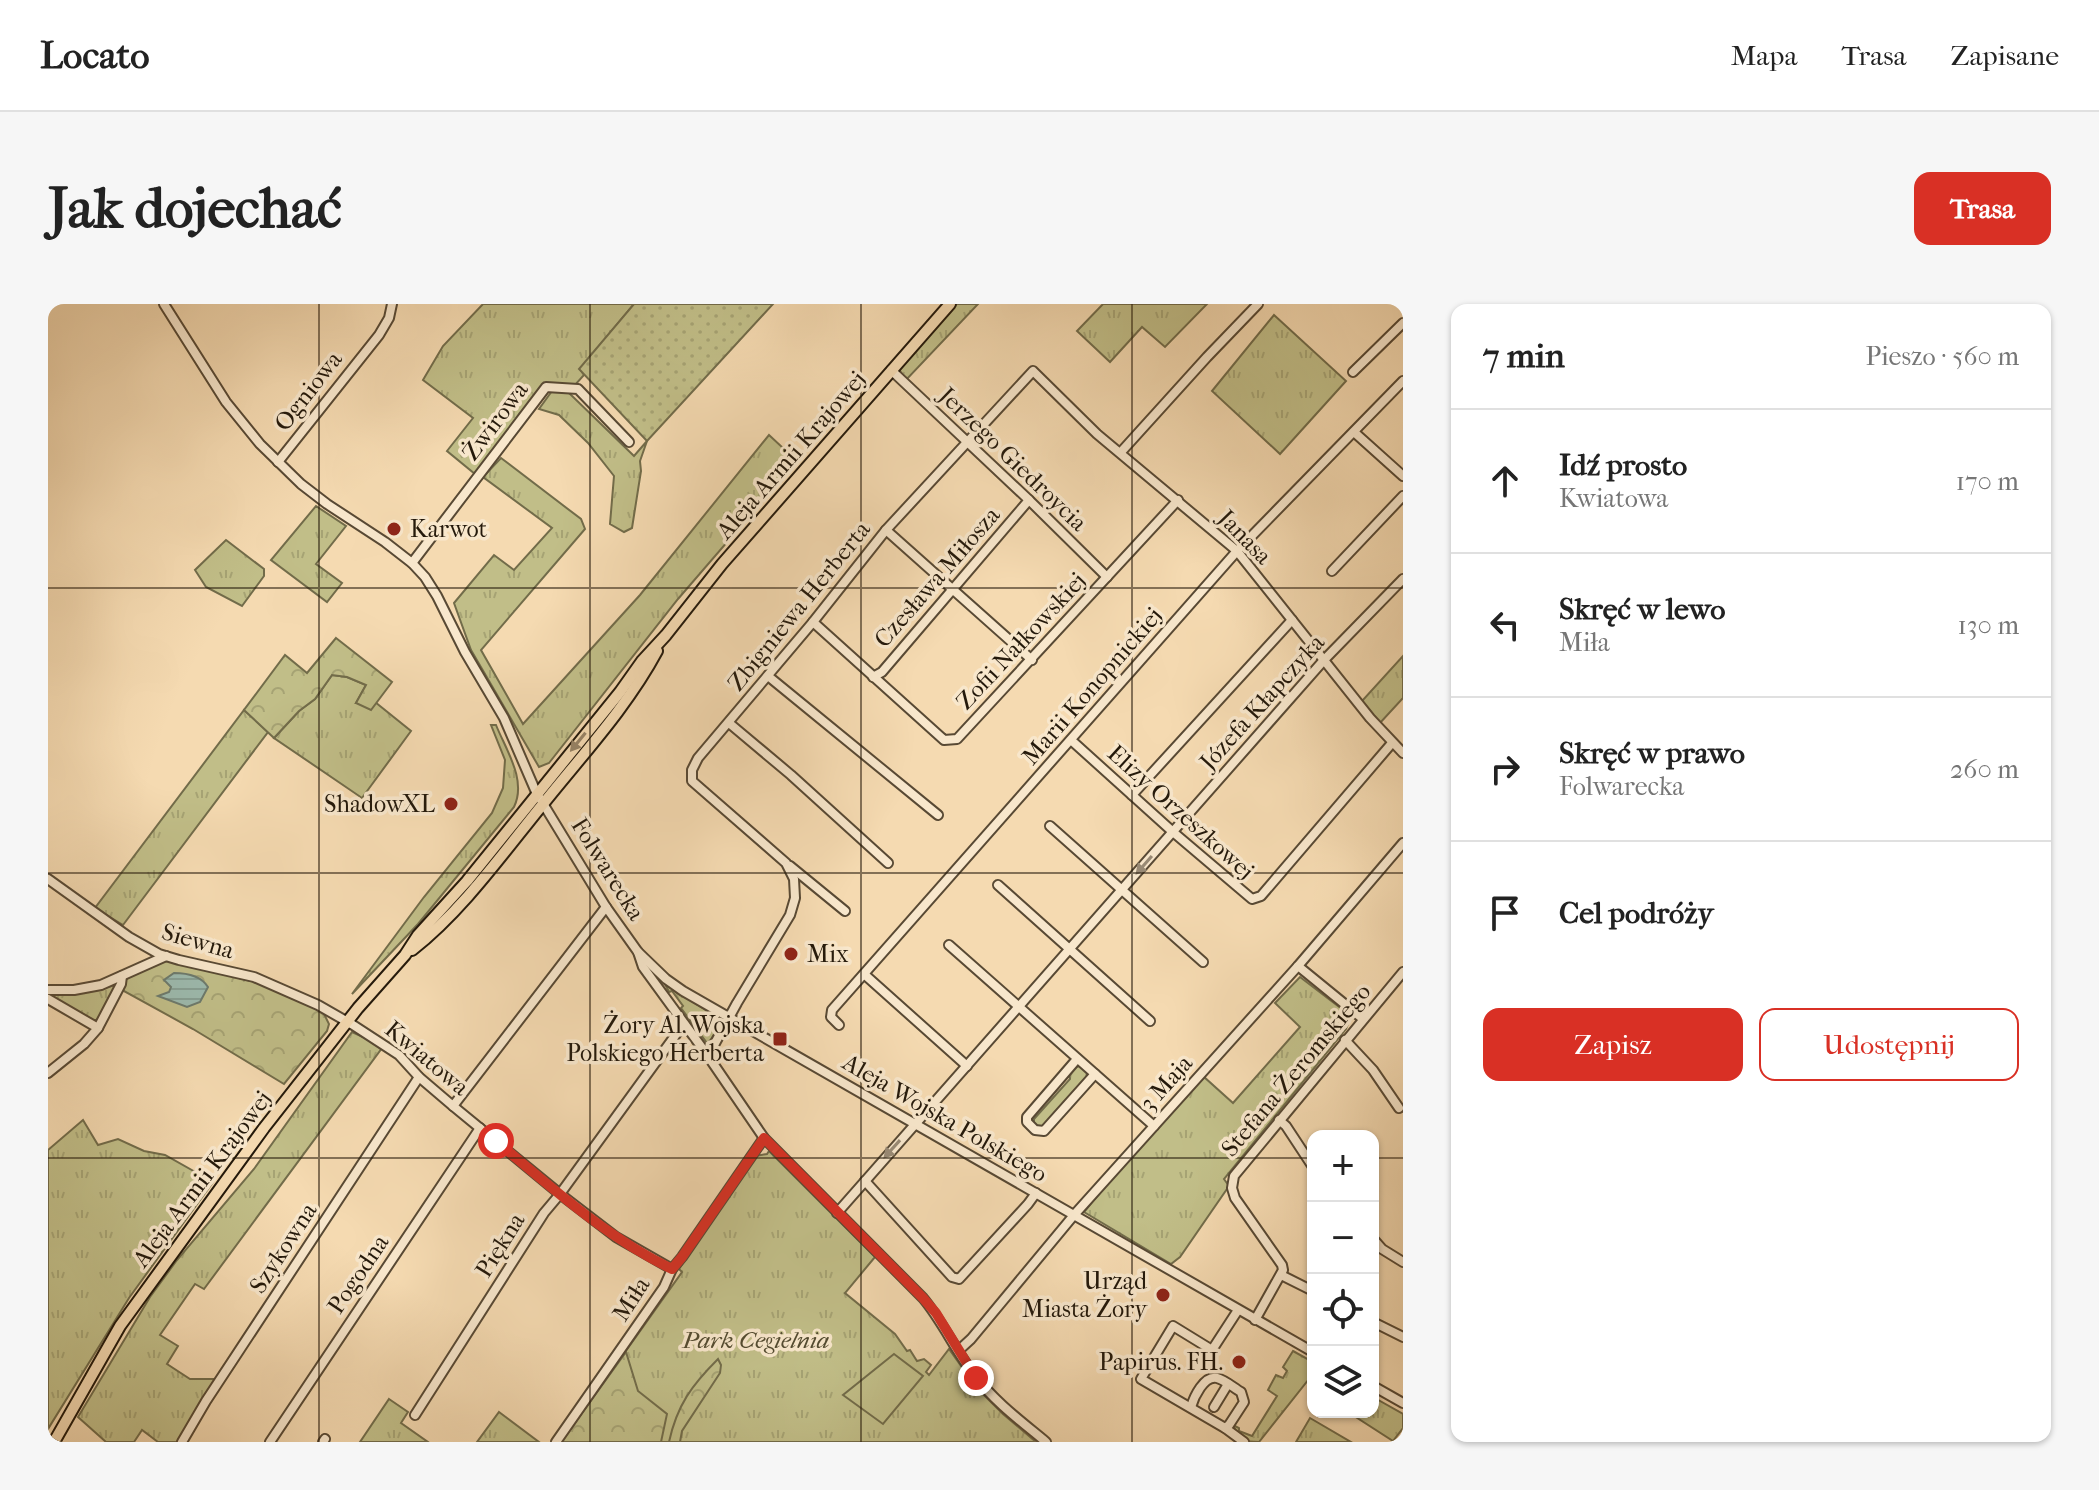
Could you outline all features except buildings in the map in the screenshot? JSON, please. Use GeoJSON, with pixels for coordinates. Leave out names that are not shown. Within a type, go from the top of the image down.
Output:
{"type":"FeatureCollection","features":[{"type":"Feature","properties":{"kind":"main road","name":"Aleja Armii Krajowej"},"geometry":{"type":"LineString","coordinates":[[57,1442],[120,1326],[148,1285],[347,1022],[405,955],[450,914],[642,661],[732,552],[950,304]]}},
{"type":"Feature","properties":{"kind":"street","name":"Folwarecka"},"geometry":{"type":"LineString","coordinates":[[164,304],[226,402],[278,462],[301,484],[385,542],[425,577],[497,705],[540,798],[606,907],[638,952],[643,967],[764,1138],[923,1298],[936,1313],[976,1378],[1003,1406],[1046,1442]]}},
{"type":"Feature","properties":{"kind":"street","name":"Ogniowa"},"geometry":{"type":"LineString","coordinates":[[278,462],[379,335],[389,318],[392,304]]}},
{"type":"Feature","properties":{"kind":"street"},"geometry":{"type":"LineString","coordinates":[[1121,452],[1258,304]]}},
{"type":"Feature","properties":{"kind":"street"},"geometry":{"type":"LineString","coordinates":[[1353,372],[1403,323]]}},
{"type":"Feature","properties":{"kind":"street","name":"Jerzego Giedroycia"},"geometry":{"type":"LineString","coordinates":[[891,370],[1107,577]]}},
{"type":"Feature","properties":{"kind":"street","name":"Janasa"},"geometry":{"type":"LineString","coordinates":[[1033,371],[1097,434],[1237,551],[1393,745],[1403,753]]}},
{"type":"Feature","properties":{"kind":"street","name":"Zbigniewa Herberta"},"geometry":{"type":"LineString","coordinates":[[845,911],[692,781],[692,770],[698,758],[886,530],[1033,371]]}},
{"type":"Feature","properties":{"kind":"street","name":"Marii Konopnickiej"},"geometry":{"type":"LineString","coordinates":[[839,1025],[831,1017],[832,1010],[1237,551],[1403,381]]}},
{"type":"Feature","properties":{"kind":"street","name":"Żwirowa"},"geometry":{"type":"LineString","coordinates":[[412,563],[546,387],[578,389],[629,442]]}},
{"type":"Feature","properties":{"kind":"street"},"geometry":{"type":"LineString","coordinates":[[1354,432],[1403,476]]}},
{"type":"Feature","properties":{"kind":"street"},"geometry":{"type":"LineString","coordinates":[[1332,571],[1403,496]]}},
{"type":"Feature","properties":{"kind":"street","name":"Czesława Miłosza"},"geometry":{"type":"LineString","coordinates":[[873,677],[882,672],[1029,500]]}},
{"type":"Feature","properties":{"kind":"street","name":"Zofii Nałkowskiej"},"geometry":{"type":"LineString","coordinates":[[813,622],[944,740],[957,739],[1178,500]]}},
{"type":"Feature","properties":{"kind":"street"},"geometry":{"type":"LineString","coordinates":[[886,530],[1032,660]]}},
{"type":"Feature","properties":{"kind":"street","name":"Józefa Kłapczyka"},"geometry":{"type":"LineString","coordinates":[[837,1213],[1324,660],[1403,579]]}},
{"type":"Feature","properties":{"kind":"street"},"geometry":{"type":"LineString","coordinates":[[1132,795],[1292,620]]}},
{"type":"Feature","properties":{"kind":"street"},"geometry":{"type":"LineString","coordinates":[[768,676],[938,815]]}},
{"type":"Feature","properties":{"kind":"street"},"geometry":{"type":"LineString","coordinates":[[729,723],[888,863]]}},
{"type":"Feature","properties":{"kind":"street"},"geometry":{"type":"LineString","coordinates":[[1393,745],[1403,739]]}},
{"type":"Feature","properties":{"kind":"street","name":"Elizy Orzeszkowej"},"geometry":{"type":"LineString","coordinates":[[1071,740],[1248,898],[1256,899],[1393,745]]}},
{"type":"Feature","properties":{"kind":"street"},"geometry":{"type":"LineString","coordinates":[[1050,826],[1203,962]]}},
{"type":"Feature","properties":{"kind":"street","name":"3 Maja"},"geometry":{"type":"LineString","coordinates":[[959,1350],[1074,1215],[1298,966],[1403,843]]}},
{"type":"Feature","properties":{"kind":"street"},"geometry":{"type":"LineString","coordinates":[[708,1056],[790,915],[795,898],[794,879],[786,863]]}},
{"type":"Feature","properties":{"kind":"street","name":"Siewna"},"geometry":{"type":"LineString","coordinates":[[48,879],[129,937],[166,956],[254,977],[318,1005],[347,1022]]}},
{"type":"Feature","properties":{"kind":"street"},"geometry":{"type":"LineString","coordinates":[[998,885],[1150,1021]]}},
{"type":"Feature","properties":{"kind":"street"},"geometry":{"type":"LineString","coordinates":[[453,1106],[606,907]]}},
{"type":"Feature","properties":{"kind":"street"},"geometry":{"type":"LineString","coordinates":[[949,945],[1154,1126]]}},
{"type":"Feature","properties":{"kind":"street","name":"Aleja Wojska Polskiego"},"geometry":{"type":"LineString","coordinates":[[638,952],[683,991],[1307,1349]]}},
{"type":"Feature","properties":{"kind":"street"},"geometry":{"type":"LineString","coordinates":[[48,990],[74,990],[101,985],[166,956]]}},
{"type":"Feature","properties":{"kind":"street"},"geometry":{"type":"LineString","coordinates":[[1298,966],[1363,1019]]}},
{"type":"Feature","properties":{"kind":"street","name":"Stefana Żeromskiego"},"geometry":{"type":"LineString","coordinates":[[1281,1275],[1282,1265],[1235,1198],[1232,1188],[1234,1176],[1403,972]]}},
{"type":"Feature","properties":{"kind":"street"},"geometry":{"type":"LineString","coordinates":[[864,974],[967,1066]]}},
{"type":"Feature","properties":{"kind":"street"},"geometry":{"type":"LineString","coordinates":[[48,1073],[84,1044],[98,1028],[121,984],[122,976]]}},
{"type":"Feature","properties":{"kind":"street"},"geometry":{"type":"LineString","coordinates":[[652,979],[666,979]]}},
{"type":"Feature","properties":{"kind":"street"},"geometry":{"type":"LineString","coordinates":[[48,999],[98,1028]]}},
{"type":"Feature","properties":{"kind":"street","name":"Kwiatowa"},"geometry":{"type":"LineString","coordinates":[[347,1022],[399,1055],[453,1106],[616,1237],[672,1269]]}},
{"type":"Feature","properties":{"kind":"street","name":"Piękna"},"geometry":{"type":"LineString","coordinates":[[415,1415],[544,1213],[685,1025]]}},
{"type":"Feature","properties":{"kind":"street"},"geometry":{"type":"LineString","coordinates":[[1345,1040],[1373,1070],[1399,1108]]}},
{"type":"Feature","properties":{"kind":"street"},"geometry":{"type":"LineString","coordinates":[[1077,1059],[1027,1117],[1027,1122],[1035,1130],[1044,1131],[1095,1074]]}},
{"type":"Feature","properties":{"kind":"street","name":"Szykowna"},"geometry":{"type":"LineString","coordinates":[[182,1442],[419,1077]]}},
{"type":"Feature","properties":{"kind":"street"},"geometry":{"type":"LineString","coordinates":[[1279,1120],[1307,1158]]}},
{"type":"Feature","properties":{"kind":"street","name":"Pogodna"},"geometry":{"type":"LineString","coordinates":[[270,1442],[480,1128]]}},
{"type":"Feature","properties":{"kind":"street","name":"Miła"},"geometry":{"type":"LineString","coordinates":[[556,1442],[764,1138]]}},
{"type":"Feature","properties":{"kind":"street"},"geometry":{"type":"LineString","coordinates":[[865,1181],[952,1277],[959,1279],[1036,1193]]}},
{"type":"Feature","properties":{"kind":"street"},"geometry":{"type":"LineString","coordinates":[[1379,1246],[1403,1262]]}},
{"type":"Feature","properties":{"kind":"street"},"geometry":{"type":"LineString","coordinates":[[1255,1320],[1281,1275],[1307,1288]]}},
{"type":"Feature","properties":{"kind":"street"},"geometry":{"type":"LineString","coordinates":[[1238,1310],[1212,1350],[1173,1326],[1141,1379],[1244,1442]]}},
{"type":"Feature","properties":{"kind":"street"},"geometry":{"type":"LineString","coordinates":[[1379,1325],[1403,1337]]}},
{"type":"Feature","properties":{"kind":"street"},"geometry":{"type":"LineString","coordinates":[[1191,1407],[1207,1380],[1218,1378],[1241,1392],[1244,1402],[1225,1428]]}},
{"type":"Feature","properties":{"kind":"street"},"geometry":{"type":"LineString","coordinates":[[1214,1407],[1228,1384]]}},
{"type":"Feature","properties":{"kind":"street"},"geometry":{"type":"LineString","coordinates":[[1379,1389],[1403,1403]]}},
{"type":"Feature","properties":{"kind":"green space"},"geometry":{"type":"Polygon","coordinates":[[[483,304],[634,304],[580,369],[584,375],[575,385],[544,383],[475,474],[447,451],[473,418],[423,380],[443,346],[483,304]]]}},
{"type":"Feature","properties":{"kind":"green space"},"geometry":{"type":"Polygon","coordinates":[[[634,304],[773,304],[647,441],[579,369],[634,304]]]}},
{"type":"Feature","properties":{"kind":"green space"},"geometry":{"type":"Polygon","coordinates":[[[956,304],[978,304],[906,380],[898,368],[956,304]]]}},
{"type":"Feature","properties":{"kind":"green space"},"geometry":{"type":"Polygon","coordinates":[[[1103,304],[1207,304],[1165,347],[1142,327],[1110,362],[1077,331],[1103,304]]]}},
{"type":"Feature","properties":{"kind":"green space"},"geometry":{"type":"Polygon","coordinates":[[[1274,315],[1346,381],[1280,454],[1212,391],[1274,315]]]}},
{"type":"Feature","properties":{"kind":"green space"},"geometry":{"type":"Polygon","coordinates":[[[552,391],[568,392],[634,456],[647,441],[640,461],[632,528],[624,532],[610,524],[614,476],[588,443],[559,415],[539,409],[552,391]]]}},
{"type":"Feature","properties":{"kind":"green space"},"geometry":{"type":"Polygon","coordinates":[[[769,435],[797,461],[678,599],[549,763],[539,767],[471,650],[454,603],[494,555],[514,570],[552,528],[483,477],[501,458],[581,519],[585,529],[481,650],[523,724],[640,595],[769,435]]]}},
{"type":"Feature","properties":{"kind":"green space"},"geometry":{"type":"Polygon","coordinates":[[[316,506],[346,526],[316,564],[342,583],[327,602],[271,560],[316,506]]]}},
{"type":"Feature","properties":{"kind":"green space"},"geometry":{"type":"Polygon","coordinates":[[[226,540],[264,569],[264,576],[242,606],[206,587],[195,570],[226,540]]]}},
{"type":"Feature","properties":{"kind":"green space"},"geometry":{"type":"Polygon","coordinates":[[[336,638],[392,682],[371,710],[356,703],[366,685],[332,675],[315,699],[274,738],[244,710],[285,655],[307,673],[336,638]]]}},
{"type":"Feature","properties":{"kind":"green space"},"geometry":{"type":"Polygon","coordinates":[[[1403,656],[1403,698],[1380,723],[1362,701],[1403,656]]]}},
{"type":"Feature","properties":{"kind":"green space"},"geometry":{"type":"Polygon","coordinates":[[[332,675],[366,685],[356,703],[375,702],[411,731],[362,798],[274,738],[315,699],[332,675]]]}},
{"type":"Feature","properties":{"kind":"green space"},"geometry":{"type":"Polygon","coordinates":[[[244,710],[268,732],[123,925],[95,908],[244,710]]]}},
{"type":"Feature","properties":{"kind":"green space"},"geometry":{"type":"Polygon","coordinates":[[[491,725],[496,725],[517,776],[514,807],[418,924],[352,994],[492,813],[503,788],[505,760],[491,725]]]}},
{"type":"Feature","properties":{"kind":"green space"},"geometry":{"type":"Polygon","coordinates":[[[167,960],[255,982],[322,1010],[329,1024],[327,1031],[284,1084],[122,990],[125,979],[167,960]]]}},
{"type":"Feature","properties":{"kind":"green space"},"geometry":{"type":"Polygon","coordinates":[[[1300,977],[1351,1016],[1346,1029],[1224,1179],[1229,1186],[1180,1257],[1171,1264],[1084,1212],[1135,1150],[1204,1077],[1233,1103],[1300,1027],[1275,1003],[1300,977]]]}},
{"type":"Feature","properties":{"kind":"green space"},"geometry":{"type":"Polygon","coordinates":[[[665,984],[715,1016],[716,1031],[707,1043],[681,1008],[683,1006],[665,984]]]}},
{"type":"Feature","properties":{"kind":"green space"},"geometry":{"type":"Polygon","coordinates":[[[116,985],[97,1020],[89,1020],[50,996],[53,993],[86,992],[116,985]]]}},
{"type":"Feature","properties":{"kind":"green space"},"geometry":{"type":"Polygon","coordinates":[[[352,1032],[382,1048],[204,1289],[195,1284],[160,1335],[178,1346],[167,1364],[190,1379],[215,1379],[177,1442],[158,1442],[142,1430],[134,1442],[106,1442],[78,1417],[150,1297],[254,1169],[352,1032]]]}},
{"type":"Feature","properties":{"kind":"green space"},"geometry":{"type":"Polygon","coordinates":[[[1078,1066],[1087,1072],[1086,1080],[1044,1128],[1039,1129],[1034,1125],[1034,1119],[1070,1079],[1069,1072],[1078,1066]]]}},
{"type":"Feature","properties":{"kind":"green space"},"geometry":{"type":"Polygon","coordinates":[[[83,1120],[98,1145],[118,1139],[144,1151],[165,1155],[213,1182],[129,1298],[48,1429],[48,1150],[83,1120]]]}},
{"type":"Feature","properties":{"kind":"green space","name":"Park Cegielnia"},"geometry":{"type":"Polygon","coordinates":[[[769,1151],[875,1257],[845,1293],[895,1334],[917,1361],[924,1359],[931,1365],[926,1372],[929,1375],[949,1349],[976,1387],[1036,1442],[561,1442],[682,1272],[679,1269],[755,1156],[769,1151]]]}},
{"type":"Feature","properties":{"kind":"green space"},"geometry":{"type":"Polygon","coordinates":[[[1293,1351],[1307,1359],[1307,1382],[1259,1442],[1243,1439],[1234,1427],[1252,1436],[1277,1396],[1268,1390],[1276,1375],[1283,1378],[1287,1371],[1283,1367],[1293,1351]]]}},
{"type":"Feature","properties":{"kind":"green space"},"geometry":{"type":"Polygon","coordinates":[[[626,1352],[638,1391],[667,1414],[661,1442],[561,1442],[626,1352]]]}},
{"type":"Feature","properties":{"kind":"green space"},"geometry":{"type":"Polygon","coordinates":[[[894,1354],[923,1376],[883,1424],[843,1395],[894,1354]]]}},
{"type":"Feature","properties":{"kind":"green space"},"geometry":{"type":"Polygon","coordinates":[[[718,1359],[720,1373],[682,1431],[680,1442],[669,1442],[676,1417],[687,1396],[718,1359]]]}},
{"type":"Feature","properties":{"kind":"green space"},"geometry":{"type":"Polygon","coordinates":[[[389,1399],[408,1412],[401,1423],[428,1442],[360,1442],[389,1399]]]}},
{"type":"Feature","properties":{"kind":"green space"},"geometry":{"type":"Polygon","coordinates":[[[1379,1400],[1403,1414],[1403,1428],[1393,1441],[1357,1418],[1379,1418],[1379,1400]]]}},
{"type":"Feature","properties":{"kind":"green space"},"geometry":{"type":"Polygon","coordinates":[[[499,1412],[539,1442],[477,1442],[499,1412]]]}},
{"type":"Feature","properties":{"kind":"green space"},"geometry":{"type":"Polygon","coordinates":[[[1310,1418],[1351,1442],[1296,1442],[1310,1418]]]}},
{"type":"Feature","properties":{"kind":"shaded area"},"geometry":{"type":"Polygon","coordinates":[[[174,973],[193,976],[205,983],[208,987],[200,1002],[187,1007],[158,996],[169,992],[171,987],[164,980],[174,973]]]}},
{"type":"Feature","properties":{"kind":"place","name":"Karwot"},"geometry":{"type":"Point","coordinates":[394,529]}},
{"type":"Feature","properties":{"kind":"place","name":"ShadowXL"},"geometry":{"type":"Point","coordinates":[451,804]}},
{"type":"Feature","properties":{"kind":"place","name":"Mix"},"geometry":{"type":"Point","coordinates":[791,954]}},
{"type":"Feature","properties":{"kind":"place","name":"Żory Al. Wojska Polskiego Herberta"},"geometry":{"type":"Point","coordinates":[780,1039]}},
{"type":"Feature","properties":{"kind":"place","name":"Urząd Miasta Żory"},"geometry":{"type":"Point","coordinates":[1163,1295]}},
{"type":"Feature","properties":{"kind":"place","name":"Papirus. FH."},"geometry":{"type":"Point","coordinates":[1239,1362]}},
{"type":"Feature","properties":{"kind":"route"},"geometry":{"type":"LineString","coordinates":[[496,1141],[616,1237],[672,1269],[764,1138],[908,1281],[936,1313],[976,1378]]}}]}
